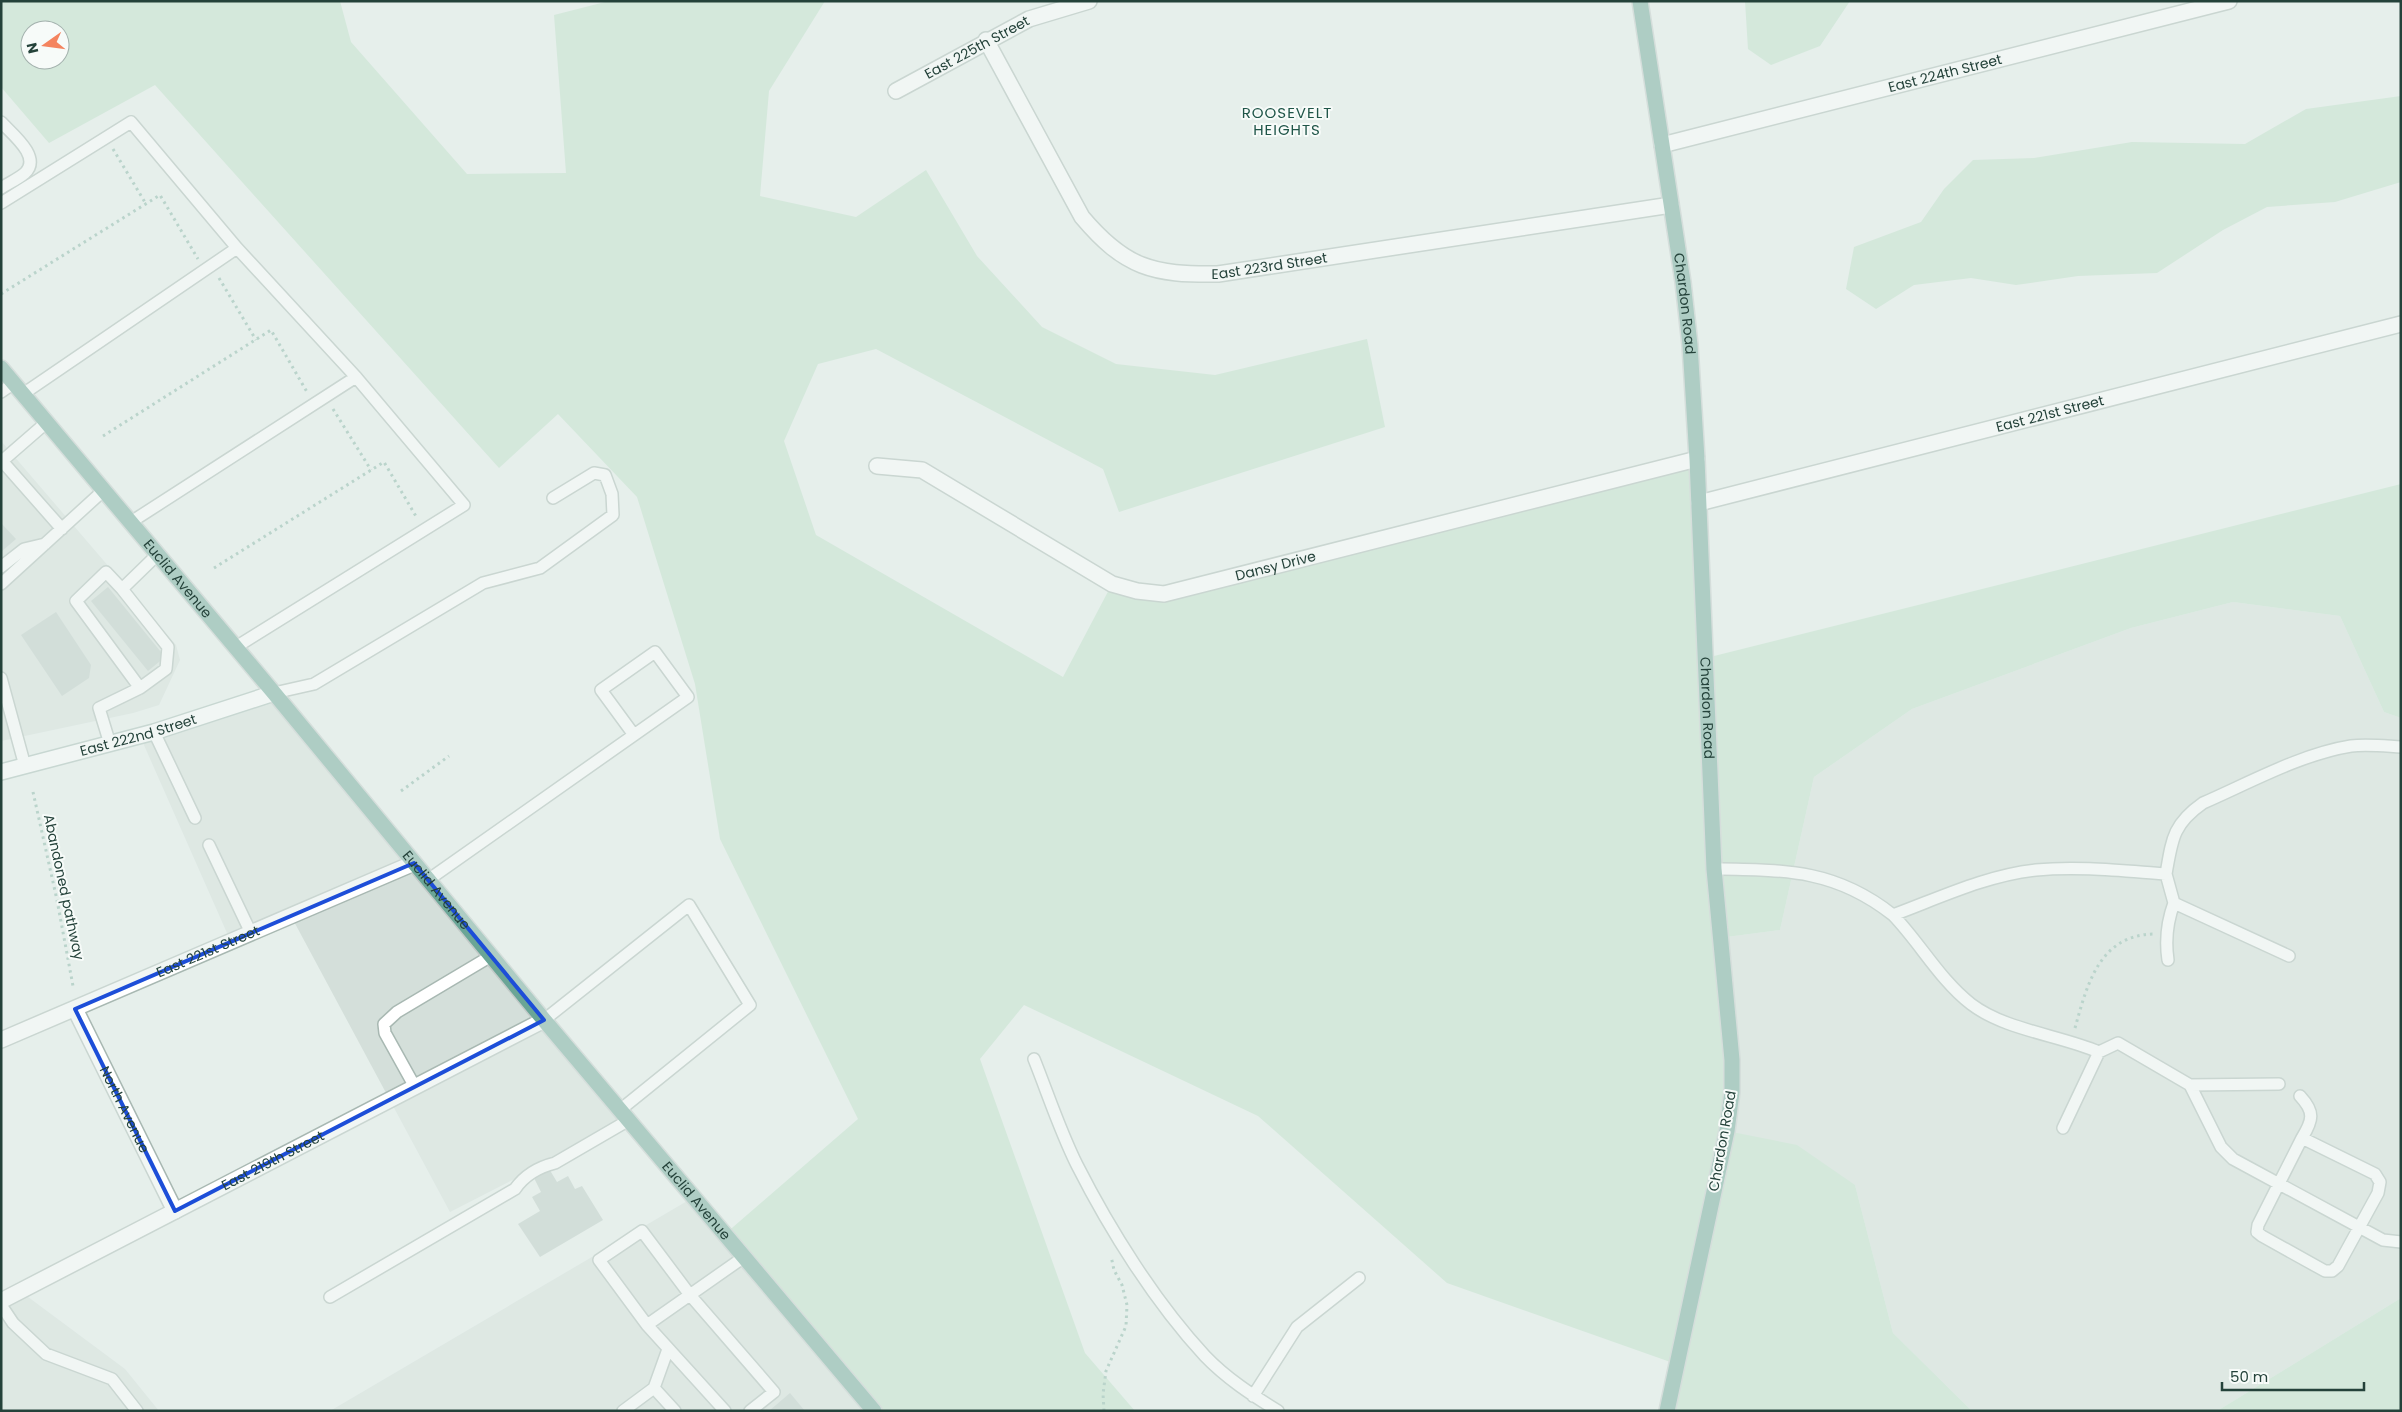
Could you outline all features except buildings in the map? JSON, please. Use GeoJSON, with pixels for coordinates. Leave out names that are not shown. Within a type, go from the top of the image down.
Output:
{"type":"FeatureCollection","features":[{"type":"Feature","properties":{"kind":"main road","name":"Chardon Road"},"geometry":{"type":"LineString","coordinates":[[1640,1],[1672,205],[1690,345],[1697,459],[1714,869],[1732,1060],[1732,1092],[1727,1131],[1667,1411]]}},
{"type":"Feature","properties":{"kind":"main road","name":"Euclid Avenue"},"geometry":{"type":"LineString","coordinates":[[1,368],[236,647],[868,1408]]}},
{"type":"Feature","properties":{"kind":"street","name":"East 225th Street"},"geometry":{"type":"LineString","coordinates":[[896,91],[986,40],[1029,19],[1089,1]]}},
{"type":"Feature","properties":{"kind":"street","name":"East 224th Street"},"geometry":{"type":"LineString","coordinates":[[1662,145],[2229,1]]}},
{"type":"Feature","properties":{"kind":"street","name":"East 223rd Street"},"geometry":{"type":"LineString","coordinates":[[986,40],[1082,217],[1102,240],[1124,258],[1154,269],[1183,275],[1218,274],[1672,205]]}},
{"type":"Feature","properties":{"kind":"street","name":"East 221st Street"},"geometry":{"type":"LineString","coordinates":[[1699,504],[2401,324]]}},
{"type":"Feature","properties":{"kind":"street","name":"Dansy Drive"},"geometry":{"type":"LineString","coordinates":[[877,466],[922,470],[1112,584],[1137,591],[1164,594],[1697,459]]}},
{"type":"Feature","properties":{"kind":"street","name":"East 222nd Street"},"geometry":{"type":"LineString","coordinates":[[1,772],[154,732],[274,693]]}},
{"type":"Feature","properties":{"kind":"street","name":"East 221st Street"},"geometry":{"type":"LineString","coordinates":[[1,1040],[414,863]]}},
{"type":"Feature","properties":{"kind":"street","name":"North Avenue"},"geometry":{"type":"LineString","coordinates":[[75,1009],[175,1211]]}},
{"type":"Feature","properties":{"kind":"street","name":"East 219th Street"},"geometry":{"type":"LineString","coordinates":[[1,1303],[544,1020]]}},
{"type":"Feature","properties":{"kind":"lane"},"geometry":{"type":"LineString","coordinates":[[1,122],[30,155],[30,165],[25,173],[1,188]]}},
{"type":"Feature","properties":{"kind":"lane"},"geometry":{"type":"LineString","coordinates":[[1,203],[131,122],[237,248],[356,377],[464,505],[236,647]]}},
{"type":"Feature","properties":{"kind":"lane"},"geometry":{"type":"LineString","coordinates":[[1,392],[18,388],[237,248]]}},
{"type":"Feature","properties":{"kind":"lane"},"geometry":{"type":"LineString","coordinates":[[131,522],[356,377]]}},
{"type":"Feature","properties":{"kind":"lane"},"geometry":{"type":"LineString","coordinates":[[47,422],[2,461],[62,530]]}},
{"type":"Feature","properties":{"kind":"lane"},"geometry":{"type":"LineString","coordinates":[[274,693],[314,684],[483,583],[540,568],[613,515],[612,494],[605,475],[594,472],[553,498]]}},
{"type":"Feature","properties":{"kind":"lane"},"geometry":{"type":"LineString","coordinates":[[1,584],[104,490]]}},
{"type":"Feature","properties":{"kind":"lane"},"geometry":{"type":"LineString","coordinates":[[1,567],[24,549],[46,544]]}},
{"type":"Feature","properties":{"kind":"lane"},"geometry":{"type":"LineString","coordinates":[[122,589],[158,554]]}},
{"type":"Feature","properties":{"kind":"lane"},"geometry":{"type":"LineString","coordinates":[[110,744],[99,708],[140,688],[166,669],[168,647],[122,589],[106,572],[76,601],[140,688]]}},
{"type":"Feature","properties":{"kind":"lane"},"geometry":{"type":"LineString","coordinates":[[428,880],[688,698],[655,652],[601,690],[634,735]]}},
{"type":"Feature","properties":{"kind":"lane"},"geometry":{"type":"LineString","coordinates":[[1,678],[25,766]]}},
{"type":"Feature","properties":{"kind":"lane"},"geometry":{"type":"LineString","coordinates":[[154,732],[195,818]]}},
{"type":"Feature","properties":{"kind":"lane"},"geometry":{"type":"LineString","coordinates":[[2168,960],[2166,934],[2168,918],[2174,903],[2166,874],[2171,842],[2176,827],[2187,814],[2203,803],[2323,753],[2351,746],[2378,745],[2401,747]]}},
{"type":"Feature","properties":{"kind":"lane"},"geometry":{"type":"LineString","coordinates":[[210,845],[251,933]]}},
{"type":"Feature","properties":{"kind":"lane"},"geometry":{"type":"LineString","coordinates":[[1894,915],[1996,878],[2035,870],[2074,868],[2166,874]]}},
{"type":"Feature","properties":{"kind":"lane"},"geometry":{"type":"LineString","coordinates":[[1714,869],[1780,870],[1823,878],[1856,890],[1875,900],[1894,915],[1942,974],[1972,1005],[2024,1028],[2072,1041],[2099,1052]]}},
{"type":"Feature","properties":{"kind":"lane"},"geometry":{"type":"LineString","coordinates":[[2174,903],[2289,956]]}},
{"type":"Feature","properties":{"kind":"lane"},"geometry":{"type":"LineString","coordinates":[[330,1297],[515,1189],[520,1180],[544,1166],[554,1163],[624,1115],[750,1005],[689,905],[544,1020]]}},
{"type":"Feature","properties":{"kind":"lane"},"geometry":{"type":"LineString","coordinates":[[415,1087],[385,1033],[384,1024],[398,1012],[491,956]]}},
{"type":"Feature","properties":{"kind":"lane"},"geometry":{"type":"LineString","coordinates":[[2063,1128],[2099,1052],[2118,1044],[2190,1085],[2279,1084]]}},
{"type":"Feature","properties":{"kind":"lane"},"geometry":{"type":"LineString","coordinates":[[1034,1060],[1076,1163],[1113,1232],[1172,1316],[1205,1356],[1253,1396],[1278,1411]]}},
{"type":"Feature","properties":{"kind":"lane"},"geometry":{"type":"LineString","coordinates":[[2190,1085],[2221,1147],[2233,1159],[2277,1185],[2383,1240],[2401,1242]]}},
{"type":"Feature","properties":{"kind":"lane"},"geometry":{"type":"LineString","coordinates":[[2300,1096],[2309,1105],[2312,1114],[2310,1125],[2302,1138],[2277,1185],[2258,1225],[2258,1232],[2325,1271],[2332,1271],[2338,1266],[2360,1227],[2378,1193],[2380,1182],[2375,1174],[2302,1138]]}},
{"type":"Feature","properties":{"kind":"lane"},"geometry":{"type":"LineString","coordinates":[[725,1411],[647,1325],[599,1260],[642,1231],[690,1295],[774,1392],[750,1411]]}},
{"type":"Feature","properties":{"kind":"lane"},"geometry":{"type":"LineString","coordinates":[[647,1325],[744,1257]]}},
{"type":"Feature","properties":{"kind":"lane"},"geometry":{"type":"LineString","coordinates":[[1253,1396],[1297,1327],[1359,1278]]}},
{"type":"Feature","properties":{"kind":"lane"},"geometry":{"type":"LineString","coordinates":[[1,1303],[13,1323],[46,1354],[112,1379],[137,1411]]}},
{"type":"Feature","properties":{"kind":"lane"},"geometry":{"type":"LineString","coordinates":[[623,1411],[654,1388],[668,1348]]}},
{"type":"Feature","properties":{"kind":"lane"},"geometry":{"type":"LineString","coordinates":[[654,1388],[675,1411]]}},
{"type":"Feature","properties":{"kind":"path"},"geometry":{"type":"LineString","coordinates":[[107,137],[146,204]]}},
{"type":"Feature","properties":{"kind":"path"},"geometry":{"type":"LineString","coordinates":[[1,294],[160,196],[256,340]]}},
{"type":"Feature","properties":{"kind":"path"},"geometry":{"type":"LineString","coordinates":[[104,436],[272,330],[314,404]]}},
{"type":"Feature","properties":{"kind":"path"},"geometry":{"type":"LineString","coordinates":[[325,397],[371,470]]}},
{"type":"Feature","properties":{"kind":"path"},"geometry":{"type":"LineString","coordinates":[[214,568],[384,462],[425,529]]}},
{"type":"Feature","properties":{"kind":"path"},"geometry":{"type":"LineString","coordinates":[[401,791],[449,756]]}},
{"type":"Feature","properties":{"kind":"path","name":"Abandoned pathway"},"geometry":{"type":"LineString","coordinates":[[32,792],[58,900],[72,986]]}},
{"type":"Feature","properties":{"kind":"path"},"geometry":{"type":"LineString","coordinates":[[2075,1028],[2090,977],[2106,955],[2122,944],[2139,936],[2166,934]]}},
{"type":"Feature","properties":{"kind":"path"},"geometry":{"type":"LineString","coordinates":[[1104,1411],[1103,1394],[1106,1371],[1126,1326],[1127,1305],[1122,1285],[1111,1260],[1111,1251]]}},
{"type":"Feature","properties":{"kind":"highlighted area"},"geometry":{"type":"Polygon","coordinates":[[[414,863],[544,1020],[175,1211],[75,1009],[414,863]]]}},
{"type":"Feature","properties":{"kind":"shaded area"},"geometry":{"type":"Polygon","coordinates":[[[1,441],[176,645],[180,660],[159,705],[133,713],[1,741],[1,441]]]}},
{"type":"Feature","properties":{"kind":"shaded area"},"geometry":{"type":"Polygon","coordinates":[[[2233,602],[2340,616],[2384,712],[2401,718],[2401,1298],[2217,1411],[1972,1411],[1893,1333],[1855,1185],[1727,1131],[1719,938],[1780,930],[1814,777],[1912,709],[2131,628],[2233,602]]]}},
{"type":"Feature","properties":{"kind":"shaded area"},"geometry":{"type":"Polygon","coordinates":[[[274,693],[629,1120],[450,1212],[291,916],[231,942],[140,736],[274,693]]]}},
{"type":"Feature","properties":{"kind":"shaded area"},"geometry":{"type":"Polygon","coordinates":[[[694,1197],[874,1411],[330,1411],[694,1197]]]}},
{"type":"Feature","properties":{"kind":"shaded area"},"geometry":{"type":"Polygon","coordinates":[[[20,1291],[125,1369],[159,1411],[1,1411],[1,1301],[20,1291]]]}},
{"type":"Feature","properties":{"kind":"green space"},"geometry":{"type":"Polygon","coordinates":[[[1,1],[340,1],[351,42],[467,174],[566,173],[554,15],[609,1],[825,1],[769,91],[760,196],[856,217],[926,170],[977,256],[1042,327],[1116,364],[1215,375],[1367,339],[1385,427],[1119,512],[1103,469],[876,349],[818,364],[784,441],[816,535],[1063,677],[1112,584],[1164,594],[1697,459],[1706,658],[2401,484],[2401,718],[2384,712],[2340,616],[2233,602],[2131,628],[1912,709],[1814,777],[1780,930],[1719,938],[1732,1060],[1727,1131],[1797,1145],[1855,1185],[1893,1333],[1972,1411],[1667,1411],[1676,1364],[1447,1283],[1258,1116],[1024,1005],[980,1059],[1085,1353],[1135,1411],[874,1411],[725,1234],[858,1119],[720,839],[695,684],[637,497],[558,414],[499,468],[155,85],[49,143],[1,87],[1,1]]]}},
{"type":"Feature","properties":{"kind":"green space"},"geometry":{"type":"Polygon","coordinates":[[[1745,1],[1850,1],[1820,46],[1771,65],[1748,49],[1745,1]]]}},
{"type":"Feature","properties":{"kind":"green space"},"geometry":{"type":"Polygon","coordinates":[[[2401,96],[2401,182],[2335,202],[2267,207],[2223,230],[2157,273],[2078,276],[2016,285],[1971,278],[1914,285],[1876,309],[1846,289],[1854,247],[1921,222],[1944,189],[1973,160],[2034,158],[2132,142],[2245,144],[2306,109],[2401,96]]]}},
{"type":"Feature","properties":{"kind":"green space"},"geometry":{"type":"Polygon","coordinates":[[[2401,1298],[2401,1411],[2217,1411],[2401,1298]]]}},
{"type":"Feature","properties":{"kind":"district","name":"ROOSEVELT HEIGHTS"},"geometry":{"type":"Point","coordinates":[1287,120]}}]}
